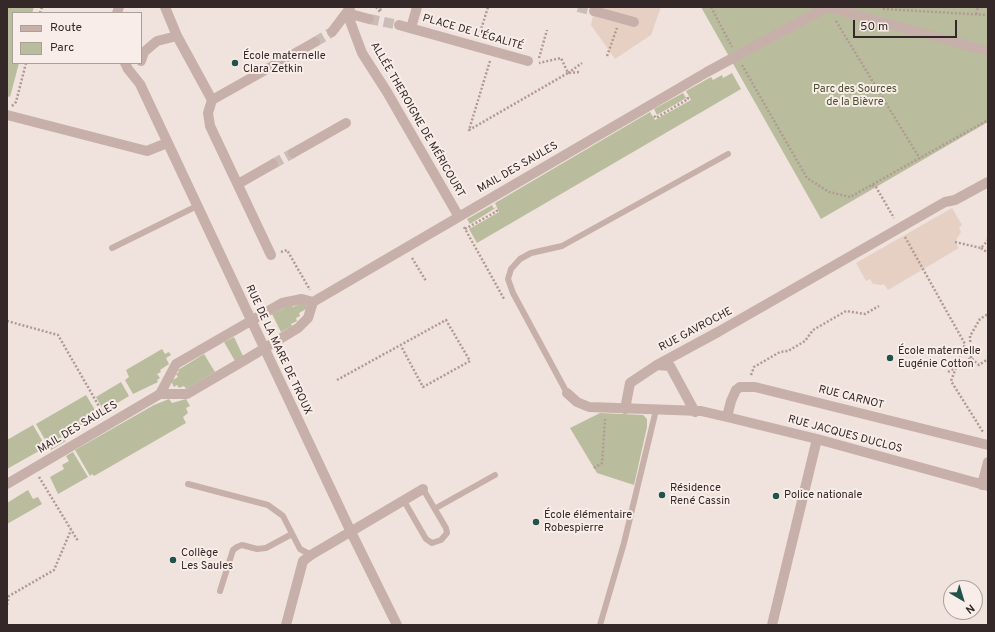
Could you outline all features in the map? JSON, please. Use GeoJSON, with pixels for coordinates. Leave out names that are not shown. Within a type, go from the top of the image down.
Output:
{"type":"FeatureCollection","features":[{"type":"Feature","properties":{"kind":"street"},"geometry":{"type":"LineString","coordinates":[[165,7],[177,36],[212,100]]}},
{"type":"Feature","properties":{"kind":"street"},"geometry":{"type":"LineString","coordinates":[[411,28],[417,7]]}},
{"type":"Feature","properties":{"kind":"street"},"geometry":{"type":"LineString","coordinates":[[828,8],[988,51]]}},
{"type":"Feature","properties":{"kind":"street","name":"MAIL DES SAULES"},"geometry":{"type":"LineString","coordinates":[[312,302],[707,72],[738,57],[828,8]]}},
{"type":"Feature","properties":{"kind":"street"},"geometry":{"type":"LineString","coordinates":[[332,32],[349,10],[369,19]]}},
{"type":"Feature","properties":{"kind":"street","name":"ALLÉE THEROIGNE DE MÉRICOURT"},"geometry":{"type":"LineString","coordinates":[[349,10],[362,53],[387,92],[458,217]]}},
{"type":"Feature","properties":{"kind":"street"},"geometry":{"type":"LineString","coordinates":[[594,11],[634,22]]}},
{"type":"Feature","properties":{"kind":"street","name":"PLACE DE L'ÉGALITÉ"},"geometry":{"type":"LineString","coordinates":[[399,25],[528,61]]}},
{"type":"Feature","properties":{"kind":"street","name":"RUE DE LA MARE DE TROUX"},"geometry":{"type":"LineString","coordinates":[[142,59],[144,52],[157,41],[177,36]]}},
{"type":"Feature","properties":{"kind":"street"},"geometry":{"type":"LineString","coordinates":[[271,255],[210,126],[208,113],[212,100],[315,42]]}},
{"type":"Feature","properties":{"kind":"street","name":"RUE DE LA MARE DE TROUX"},"geometry":{"type":"LineString","coordinates":[[126,64],[128,69],[140,84],[351,532],[397,625]]}},
{"type":"Feature","properties":{"kind":"street","name":"RUE DE LA MARE DE TROUX"},"geometry":{"type":"LineString","coordinates":[[140,64],[139,68],[140,84]]}},
{"type":"Feature","properties":{"kind":"street"},"geometry":{"type":"LineString","coordinates":[[7,115],[147,151],[167,143]]}},
{"type":"Feature","properties":{"kind":"street"},"geometry":{"type":"LineString","coordinates":[[293,153],[346,123]]}},
{"type":"Feature","properties":{"kind":"street"},"geometry":{"type":"LineString","coordinates":[[238,184],[272,164]]}},
{"type":"Feature","properties":{"kind":"street","name":"RUE GAVROCHE"},"geometry":{"type":"LineString","coordinates":[[625,409],[630,383],[657,365],[945,202],[955,200],[988,182]]}},
{"type":"Feature","properties":{"kind":"street"},"geometry":{"type":"LineString","coordinates":[[302,299],[312,302],[308,318],[298,328],[265,348],[187,394],[160,394],[176,364],[251,320],[290,301],[302,299]]}},
{"type":"Feature","properties":{"kind":"street"},"geometry":{"type":"LineString","coordinates":[[657,365],[670,366],[695,412]]}},
{"type":"Feature","properties":{"kind":"street","name":"RUE CARNOT"},"geometry":{"type":"LineString","coordinates":[[736,390],[740,388],[755,387],[988,445]]}},
{"type":"Feature","properties":{"kind":"street"},"geometry":{"type":"LineString","coordinates":[[727,417],[731,401],[736,390]]}},
{"type":"Feature","properties":{"kind":"street"},"geometry":{"type":"LineString","coordinates":[[566,393],[578,402],[590,407],[625,409]]}},
{"type":"Feature","properties":{"kind":"street","name":"MAIL DES SAULES"},"geometry":{"type":"LineString","coordinates":[[7,484],[160,394]]}},
{"type":"Feature","properties":{"kind":"street","name":"RUE JACQUES DUCLOS"},"geometry":{"type":"LineString","coordinates":[[625,409],[701,411],[817,439],[985,486]]}},
{"type":"Feature","properties":{"kind":"street"},"geometry":{"type":"LineString","coordinates":[[772,625],[817,439]]}},
{"type":"Feature","properties":{"kind":"street"},"geometry":{"type":"LineString","coordinates":[[985,486],[988,462]]}},
{"type":"Feature","properties":{"kind":"street"},"geometry":{"type":"LineString","coordinates":[[286,625],[303,562],[311,555],[423,489]]}},
{"type":"Feature","properties":{"kind":"lane"},"geometry":{"type":"LineString","coordinates":[[566,393],[513,293],[508,279],[511,269],[520,259],[531,253],[562,246],[728,154]]}},
{"type":"Feature","properties":{"kind":"lane"},"geometry":{"type":"LineString","coordinates":[[112,248],[197,206]]}},
{"type":"Feature","properties":{"kind":"lane"},"geometry":{"type":"LineString","coordinates":[[600,625],[624,543],[656,410]]}},
{"type":"Feature","properties":{"kind":"lane"},"geometry":{"type":"LineString","coordinates":[[436,508],[495,476]]}},
{"type":"Feature","properties":{"kind":"lane"},"geometry":{"type":"LineString","coordinates":[[188,484],[268,505],[283,516],[300,549],[311,555]]}},
{"type":"Feature","properties":{"kind":"lane"},"geometry":{"type":"LineString","coordinates":[[404,501],[426,539],[432,543],[441,540],[447,533],[446,528],[436,508],[423,489]]}},
{"type":"Feature","properties":{"kind":"lane"},"geometry":{"type":"LineString","coordinates":[[220,591],[233,550],[242,545],[257,549],[266,548],[292,534]]}},
{"type":"Feature","properties":{"kind":"path"},"geometry":{"type":"LineString","coordinates":[[376,7],[380,12],[381,7]]}},
{"type":"Feature","properties":{"kind":"path"},"geometry":{"type":"LineString","coordinates":[[476,46],[488,7]]}},
{"type":"Feature","properties":{"kind":"path"},"geometry":{"type":"LineString","coordinates":[[712,7],[738,57],[807,178],[829,192],[850,197],[988,120]]}},
{"type":"Feature","properties":{"kind":"path"},"geometry":{"type":"LineString","coordinates":[[976,14],[978,7]]}},
{"type":"Feature","properties":{"kind":"path"},"geometry":{"type":"LineString","coordinates":[[828,8],[920,159]]}},
{"type":"Feature","properties":{"kind":"path"},"geometry":{"type":"LineString","coordinates":[[877,9],[988,15]]}},
{"type":"Feature","properties":{"kind":"path"},"geometry":{"type":"LineString","coordinates":[[607,56],[620,18]]}},
{"type":"Feature","properties":{"kind":"path"},"geometry":{"type":"LineString","coordinates":[[538,63],[547,30]]}},
{"type":"Feature","properties":{"kind":"path"},"geometry":{"type":"LineString","coordinates":[[494,51],[468,130],[568,73],[582,63]]}},
{"type":"Feature","properties":{"kind":"path"},"geometry":{"type":"LineString","coordinates":[[528,61],[538,63],[561,58],[568,73]]}},
{"type":"Feature","properties":{"kind":"path"},"geometry":{"type":"LineString","coordinates":[[7,111],[16,102],[26,64]]}},
{"type":"Feature","properties":{"kind":"path"},"geometry":{"type":"LineString","coordinates":[[568,73],[579,72]]}},
{"type":"Feature","properties":{"kind":"path"},"geometry":{"type":"LineString","coordinates":[[872,184],[876,187],[900,228],[965,344],[951,381],[984,433]]}},
{"type":"Feature","properties":{"kind":"path"},"geometry":{"type":"LineString","coordinates":[[465,229],[497,211]]}},
{"type":"Feature","properties":{"kind":"path"},"geometry":{"type":"LineString","coordinates":[[980,248],[988,240]]}},
{"type":"Feature","properties":{"kind":"path"},"geometry":{"type":"LineString","coordinates":[[955,242],[980,248],[988,253]]}},
{"type":"Feature","properties":{"kind":"path"},"geometry":{"type":"LineString","coordinates":[[406,247],[426,281]]}},
{"type":"Feature","properties":{"kind":"path"},"geometry":{"type":"LineString","coordinates":[[271,255],[287,250],[310,290],[312,302]]}},
{"type":"Feature","properties":{"kind":"path"},"geometry":{"type":"LineString","coordinates":[[736,390],[751,376],[754,367],[780,352],[788,351],[806,342],[813,330],[846,311],[865,314],[879,306]]}},
{"type":"Feature","properties":{"kind":"path"},"geometry":{"type":"LineString","coordinates":[[970,358],[970,336],[980,319],[988,314]]}},
{"type":"Feature","properties":{"kind":"path"},"geometry":{"type":"LineString","coordinates":[[337,380],[446,320],[470,361],[423,387],[401,346]]}},
{"type":"Feature","properties":{"kind":"path"},"geometry":{"type":"LineString","coordinates":[[7,321],[58,335],[109,424]]}},
{"type":"Feature","properties":{"kind":"path"},"geometry":{"type":"LineString","coordinates":[[948,372],[970,358]]}},
{"type":"Feature","properties":{"kind":"path"},"geometry":{"type":"LineString","coordinates":[[970,358],[979,365],[988,359]]}},
{"type":"Feature","properties":{"kind":"path"},"geometry":{"type":"LineString","coordinates":[[594,468],[602,463],[605,419]]}},
{"type":"Feature","properties":{"kind":"path"},"geometry":{"type":"LineString","coordinates":[[34,468],[78,541]]}},
{"type":"Feature","properties":{"kind":"path"},"geometry":{"type":"LineString","coordinates":[[7,605],[8,595],[54,570],[71,530]]}},
{"type":"Feature","properties":{"kind":"green space"},"geometry":{"type":"Polygon","coordinates":[[[7,7],[34,7],[32,12],[12,12],[12,64],[19,64],[10,97],[7,96],[7,7]]]}},
{"type":"Feature","properties":{"kind":"green space","name":"Parc des Sources de la Bièvre"},"geometry":{"type":"Polygon","coordinates":[[[701,7],[988,7],[988,122],[821,219],[701,7]]]}},
{"type":"Feature","properties":{"kind":"green space"},"geometry":{"type":"Polygon","coordinates":[[[732,73],[741,89],[477,243],[469,229],[499,212],[495,203],[650,112],[655,120],[691,100],[686,91],[711,77],[713,80],[722,75],[723,78],[732,73]]]}},
{"type":"Feature","properties":{"kind":"green space"},"geometry":{"type":"Polygon","coordinates":[[[683,93],[686,98],[657,115],[654,109],[683,93]]]}},
{"type":"Feature","properties":{"kind":"green space"},"geometry":{"type":"Polygon","coordinates":[[[492,205],[494,209],[470,224],[467,219],[492,205]]]}},
{"type":"Feature","properties":{"kind":"green space"},"geometry":{"type":"Polygon","coordinates":[[[304,302],[308,308],[299,313],[300,316],[296,318],[297,321],[291,324],[292,326],[281,332],[272,314],[291,304],[293,307],[304,302]]]}},
{"type":"Feature","properties":{"kind":"green space"},"geometry":{"type":"Polygon","coordinates":[[[234,337],[243,356],[235,361],[224,342],[234,337]]]}},
{"type":"Feature","properties":{"kind":"green space"},"geometry":{"type":"Polygon","coordinates":[[[162,349],[165,354],[169,352],[171,355],[166,358],[169,364],[157,374],[160,378],[157,380],[158,382],[133,394],[125,380],[129,377],[126,370],[162,349]]]}},
{"type":"Feature","properties":{"kind":"green space"},"geometry":{"type":"Polygon","coordinates":[[[204,354],[215,372],[186,389],[184,386],[179,388],[177,385],[174,387],[171,381],[178,377],[176,374],[179,372],[178,370],[204,354]]]}},
{"type":"Feature","properties":{"kind":"green space"},"geometry":{"type":"Polygon","coordinates":[[[121,382],[129,396],[104,411],[96,397],[121,382]]]}},
{"type":"Feature","properties":{"kind":"green space"},"geometry":{"type":"Polygon","coordinates":[[[86,395],[98,415],[63,436],[66,441],[51,450],[36,424],[86,395]]]}},
{"type":"Feature","properties":{"kind":"green space"},"geometry":{"type":"Polygon","coordinates":[[[169,399],[172,403],[186,399],[190,406],[186,408],[188,413],[183,417],[186,423],[94,476],[92,474],[90,476],[75,450],[154,405],[169,399]]]}},
{"type":"Feature","properties":{"kind":"green space"},"geometry":{"type":"Polygon","coordinates":[[[600,413],[643,415],[647,419],[647,427],[634,485],[597,473],[570,428],[600,413]]]}},
{"type":"Feature","properties":{"kind":"green space"},"geometry":{"type":"Polygon","coordinates":[[[33,425],[46,447],[7,469],[7,440],[33,425]]]}},
{"type":"Feature","properties":{"kind":"green space"},"geometry":{"type":"Polygon","coordinates":[[[73,452],[88,477],[58,494],[50,477],[64,469],[62,465],[69,461],[66,456],[73,452]]]}},
{"type":"Feature","properties":{"kind":"green space"},"geometry":{"type":"Polygon","coordinates":[[[28,490],[33,499],[38,497],[42,504],[7,524],[7,503],[28,490]]]}},
{"type":"Feature","properties":{"kind":"shaded area"},"geometry":{"type":"Polygon","coordinates":[[[595,7],[661,7],[651,35],[615,59],[591,25],[595,7]]]}},
{"type":"Feature","properties":{"kind":"shaded area"},"geometry":{"type":"Polygon","coordinates":[[[952,208],[962,225],[959,227],[961,232],[955,242],[959,248],[888,290],[884,284],[873,284],[870,279],[866,281],[856,263],[952,208]]]}},
{"type":"Feature","properties":{"kind":"tunnel"},"geometry":{"type":"LineString","coordinates":[[578,7],[594,11]]}},
{"type":"Feature","properties":{"kind":"tunnel"},"geometry":{"type":"LineString","coordinates":[[369,19],[399,25]]}},
{"type":"Feature","properties":{"kind":"tunnel"},"geometry":{"type":"LineString","coordinates":[[315,42],[332,32]]}},
{"type":"Feature","properties":{"kind":"tunnel"},"geometry":{"type":"LineString","coordinates":[[273,164],[293,153]]}},
{"type":"Feature","properties":{"kind":"place","name":"École maternelle Clara Zetkin"},"geometry":{"type":"Point","coordinates":[235,63]}},
{"type":"Feature","properties":{"kind":"place","name":"École maternelle Eugénie Cotton"},"geometry":{"type":"Point","coordinates":[890,358]}},
{"type":"Feature","properties":{"kind":"place","name":"Résidence René Cassin"},"geometry":{"type":"Point","coordinates":[662,495]}},
{"type":"Feature","properties":{"kind":"place","name":"Police nationale"},"geometry":{"type":"Point","coordinates":[776,496]}},
{"type":"Feature","properties":{"kind":"place","name":"École élémentaire Robespierre"},"geometry":{"type":"Point","coordinates":[536,522]}},
{"type":"Feature","properties":{"kind":"place","name":"Collège Les Saules"},"geometry":{"type":"Point","coordinates":[173,560]}}]}
